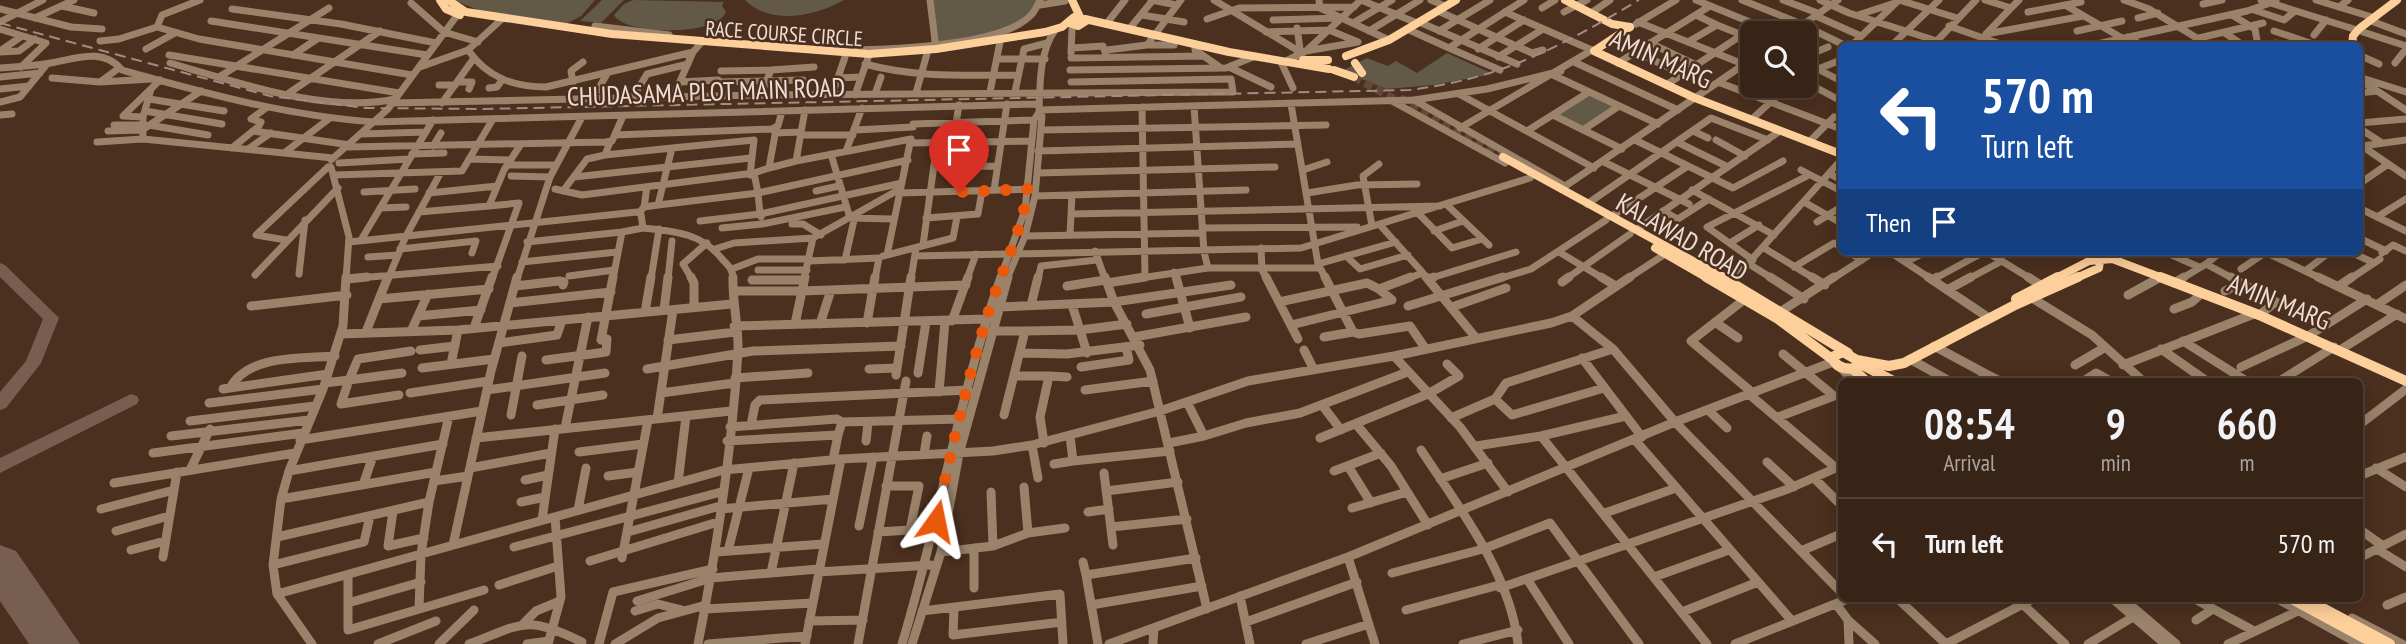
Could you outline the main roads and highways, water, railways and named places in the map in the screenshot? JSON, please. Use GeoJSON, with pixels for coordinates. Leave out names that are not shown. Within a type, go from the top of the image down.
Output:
{"type":"FeatureCollection","features":[{"type":"Feature","properties":{"kind":"main road"},"geometry":{"type":"LineString","coordinates":[[440,0],[446,9],[461,13]]}},
{"type":"Feature","properties":{"kind":"main road"},"geometry":{"type":"LineString","coordinates":[[448,0],[461,13]]}},
{"type":"Feature","properties":{"kind":"main road"},"geometry":{"type":"LineString","coordinates":[[1346,56],[1378,46],[1456,0]]}},
{"type":"Feature","properties":{"kind":"main road"},"geometry":{"type":"LineString","coordinates":[[2362,30],[2396,0]]}},
{"type":"Feature","properties":{"kind":"main road"},"geometry":{"type":"LineString","coordinates":[[1069,1],[1078,23]]}},
{"type":"Feature","properties":{"kind":"main road"},"geometry":{"type":"LineString","coordinates":[[1570,2],[1612,24],[1630,27],[1620,33],[1612,24]]}},
{"type":"Feature","properties":{"kind":"main road","name":"RACE COURSE CIRCLE"},"geometry":{"type":"LineString","coordinates":[[461,13],[698,46],[845,57],[866,61],[1039,33],[1051,36]]}},
{"type":"Feature","properties":{"kind":"main road","name":"RACE COURSE CIRCLE"},"geometry":{"type":"LineString","coordinates":[[698,46],[858,54],[1051,36],[1078,23],[1103,23],[1130,28],[1172,41]]}},
{"type":"Feature","properties":{"kind":"main road","name":"AMIN MARG"},"geometry":{"type":"LineString","coordinates":[[1620,33],[1594,52],[1695,98],[1838,156]]}},
{"type":"Feature","properties":{"kind":"main road"},"geometry":{"type":"LineString","coordinates":[[1172,41],[1253,57],[1331,66],[1358,75],[1354,63]]}},
{"type":"Feature","properties":{"kind":"main road"},"geometry":{"type":"LineString","coordinates":[[1172,41],[1285,61]]}},
{"type":"Feature","properties":{"kind":"main road","name":"KALAWAD ROAD"},"geometry":{"type":"LineString","coordinates":[[1609,218],[1530,178],[1503,160],[1563,187],[1633,232],[1731,282],[1828,340],[1877,378]]}},
{"type":"Feature","properties":{"kind":"main road","name":"KALAWAD ROAD"},"geometry":{"type":"LineString","coordinates":[[1633,232],[1665,254],[1745,299],[1835,363]]}},
{"type":"Feature","properties":{"kind":"main road"},"geometry":{"type":"LineString","coordinates":[[2101,261],[2099,268],[1987,317],[1898,358],[1888,361],[1855,362],[1835,363],[1835,353],[1855,362],[1889,366],[1910,359],[1933,346],[1987,317],[2089,261],[2101,261],[2115,256]]}},
{"type":"Feature","properties":{"kind":"main road","name":"AMIN MARG"},"geometry":{"type":"LineString","coordinates":[[2115,256],[2160,278],[2257,314],[2406,381]]}},
{"type":"Feature","properties":{"kind":"main road"},"geometry":{"type":"LineString","coordinates":[[1817,348],[1828,340]]}},
{"type":"Feature","properties":{"kind":"main road"},"geometry":{"type":"LineString","coordinates":[[1855,362],[1865,378]]}},
{"type":"Feature","properties":{"kind":"main road","name":"KALAWAD ROAD"},"geometry":{"type":"LineString","coordinates":[[1855,362],[1887,378]]}},
{"type":"Feature","properties":{"kind":"main road"},"geometry":{"type":"LineString","coordinates":[[2297,602],[2375,644]]}},
{"type":"Feature","properties":{"kind":"main road"},"geometry":{"type":"LineString","coordinates":[[2311,602],[2390,644]]}},
{"type":"Feature","properties":{"kind":"tunnel"},"geometry":{"type":"LineString","coordinates":[[1354,77],[1403,104]]}},
{"type":"Feature","properties":{"kind":"tunnel"},"geometry":{"type":"LineString","coordinates":[[1400,98],[1503,157]]}},
{"type":"Feature","properties":{"kind":"railway"},"geometry":{"type":"LineString","coordinates":[[0,23],[270,96],[366,108],[481,109],[1410,90],[1474,77],[1530,58],[1639,0]]}}]}
